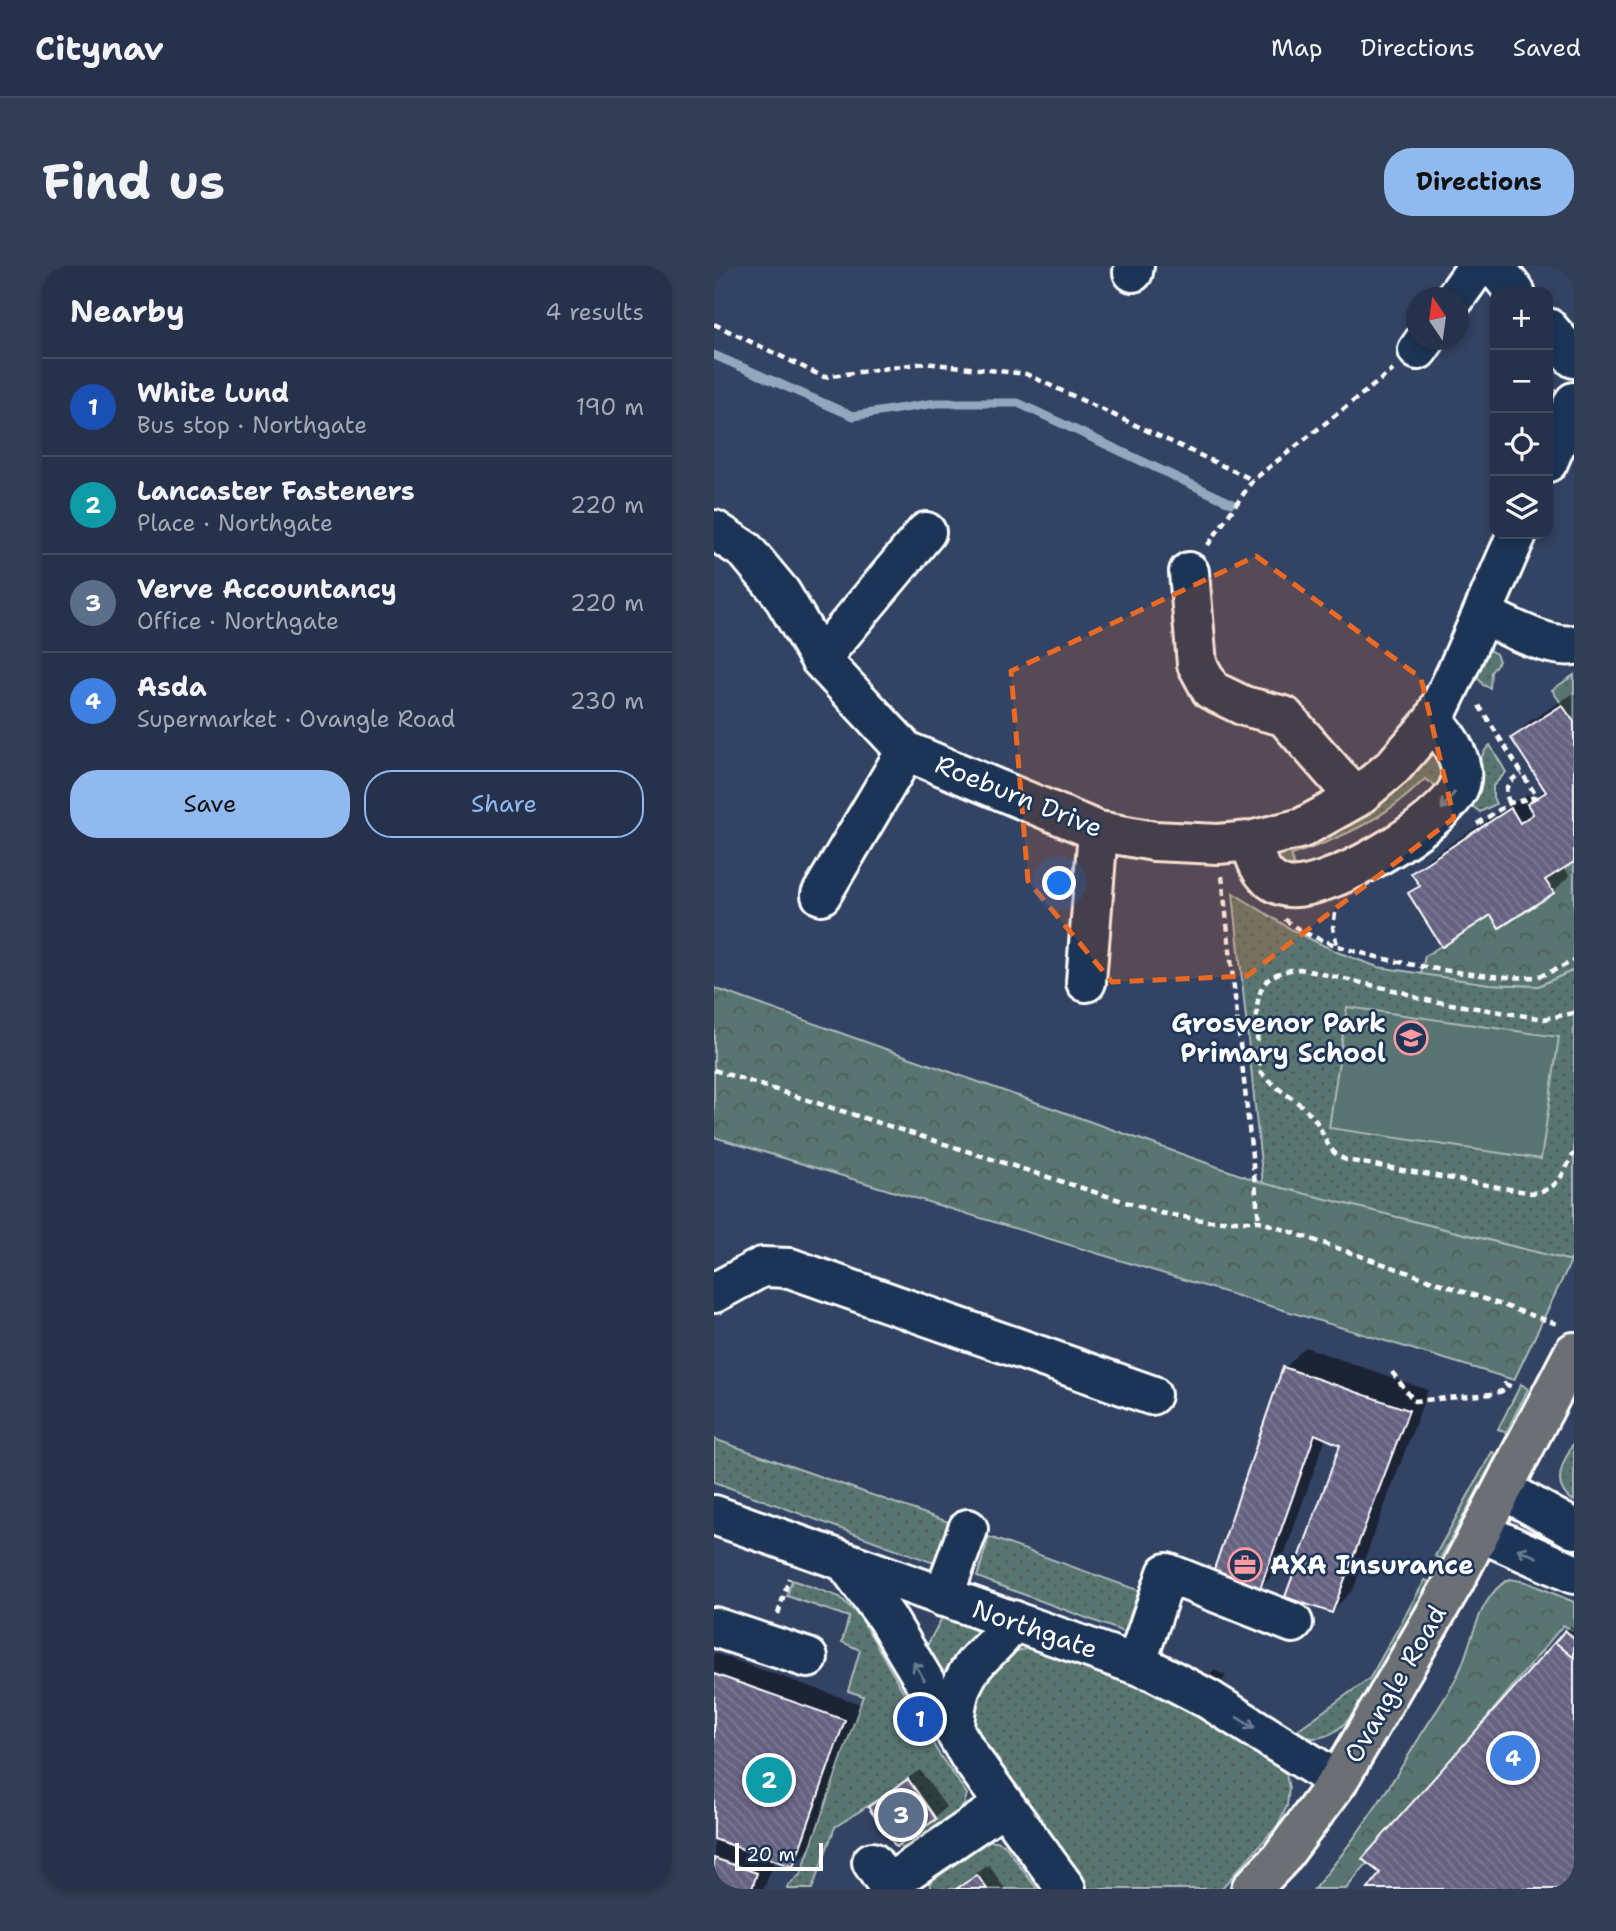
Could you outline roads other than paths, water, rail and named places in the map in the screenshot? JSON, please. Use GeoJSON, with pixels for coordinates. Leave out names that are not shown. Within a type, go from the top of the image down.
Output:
{"type":"FeatureCollection","features":[{"type":"Feature","properties":{"kind":"main road","name":"Ovangle Road"},"geometry":{"type":"LineString","coordinates":[[1251,1889],[1280,1859],[1338,1781],[1454,1582],[1504,1490],[1533,1392],[1567,1339]]}},
{"type":"Feature","properties":{"kind":"street"},"geometry":{"type":"LineString","coordinates":[[1463,287],[1478,266]]}},
{"type":"Feature","properties":{"kind":"street"},"geometry":{"type":"LineString","coordinates":[[1494,266],[1512,287]]}},
{"type":"Feature","properties":{"kind":"street"},"geometry":{"type":"LineString","coordinates":[[1553,334],[1574,358]]}},
{"type":"Feature","properties":{"kind":"street"},"geometry":{"type":"LineString","coordinates":[[1553,450],[1574,402]]}},
{"type":"Feature","properties":{"kind":"street","name":"Roeburn Drive"},"geometry":{"type":"LineString","coordinates":[[714,530],[746,551],[781,593],[820,659],[906,751],[1098,831],[1154,841],[1234,842],[1302,828],[1356,798],[1393,767],[1433,721],[1515,539]]}},
{"type":"Feature","properties":{"kind":"street"},"geometry":{"type":"LineString","coordinates":[[820,659],[926,532]]}},
{"type":"Feature","properties":{"kind":"street"},"geometry":{"type":"LineString","coordinates":[[1189,572],[1197,664],[1211,690],[1244,706],[1283,716],[1356,798]]}},
{"type":"Feature","properties":{"kind":"street"},"geometry":{"type":"LineString","coordinates":[[1482,614],[1534,637],[1566,647],[1574,646]]}},
{"type":"Feature","properties":{"kind":"street"},"geometry":{"type":"LineString","coordinates":[[1234,842],[1270,880],[1297,888],[1334,876],[1377,857],[1409,838],[1437,816],[1460,787],[1460,766],[1446,734],[1433,721]]}},
{"type":"Feature","properties":{"kind":"street"},"geometry":{"type":"LineString","coordinates":[[821,895],[906,751]]}},
{"type":"Feature","properties":{"kind":"street"},"geometry":{"type":"LineString","coordinates":[[1086,982],[1098,831]]}},
{"type":"Feature","properties":{"kind":"street"},"geometry":{"type":"LineString","coordinates":[[714,1293],[762,1267],[790,1268],[1151,1395]]}},
{"type":"Feature","properties":{"kind":"street"},"geometry":{"type":"LineString","coordinates":[[1504,1490],[1574,1529]]}},
{"type":"Feature","properties":{"kind":"street","name":"Northgate"},"geometry":{"type":"LineString","coordinates":[[714,1514],[1136,1664],[1208,1699],[1338,1781]]}},
{"type":"Feature","properties":{"kind":"street"},"geometry":{"type":"LineString","coordinates":[[943,1597],[968,1529]]}},
{"type":"Feature","properties":{"kind":"street"},"geometry":{"type":"LineString","coordinates":[[1480,1532],[1574,1574]]}},
{"type":"Feature","properties":{"kind":"street"},"geometry":{"type":"LineString","coordinates":[[846,1563],[886,1617],[954,1730],[1004,1805],[1066,1889]]}},
{"type":"Feature","properties":{"kind":"street"},"geometry":{"type":"LineString","coordinates":[[1136,1664],[1167,1573],[1293,1623]]}},
{"type":"Feature","properties":{"kind":"street"},"geometry":{"type":"LineString","coordinates":[[954,1730],[961,1683],[978,1660],[1005,1635],[1013,1620]]}},
{"type":"Feature","properties":{"kind":"street"},"geometry":{"type":"LineString","coordinates":[[714,1627],[808,1658]]}},
{"type":"Feature","properties":{"kind":"street"},"geometry":{"type":"LineString","coordinates":[[883,1879],[1004,1805]]}},
{"type":"Feature","properties":{"kind":"waterway"},"geometry":{"type":"LineString","coordinates":[[714,355],[853,416],[936,403],[1018,403],[1231,503]]}},
{"type":"Feature","properties":{"kind":"place","name":"Grosvenor Park Primary School"},"geometry":{"type":"Point","coordinates":[1411,1038]}},
{"type":"Feature","properties":{"kind":"place","name":"AXA Insurance"},"geometry":{"type":"Point","coordinates":[1245,1565]}},
{"type":"Feature","properties":{"kind":"place","name":"White Lund"},"geometry":{"type":"Point","coordinates":[920,1719]}},
{"type":"Feature","properties":{"kind":"place","name":"Asda"},"geometry":{"type":"Point","coordinates":[1513,1758]}},
{"type":"Feature","properties":{"kind":"place","name":"Lancaster Fasteners"},"geometry":{"type":"Point","coordinates":[769,1780]}},
{"type":"Feature","properties":{"kind":"place","name":"Verve Accountancy"},"geometry":{"type":"Point","coordinates":[901,1815]}}]}
